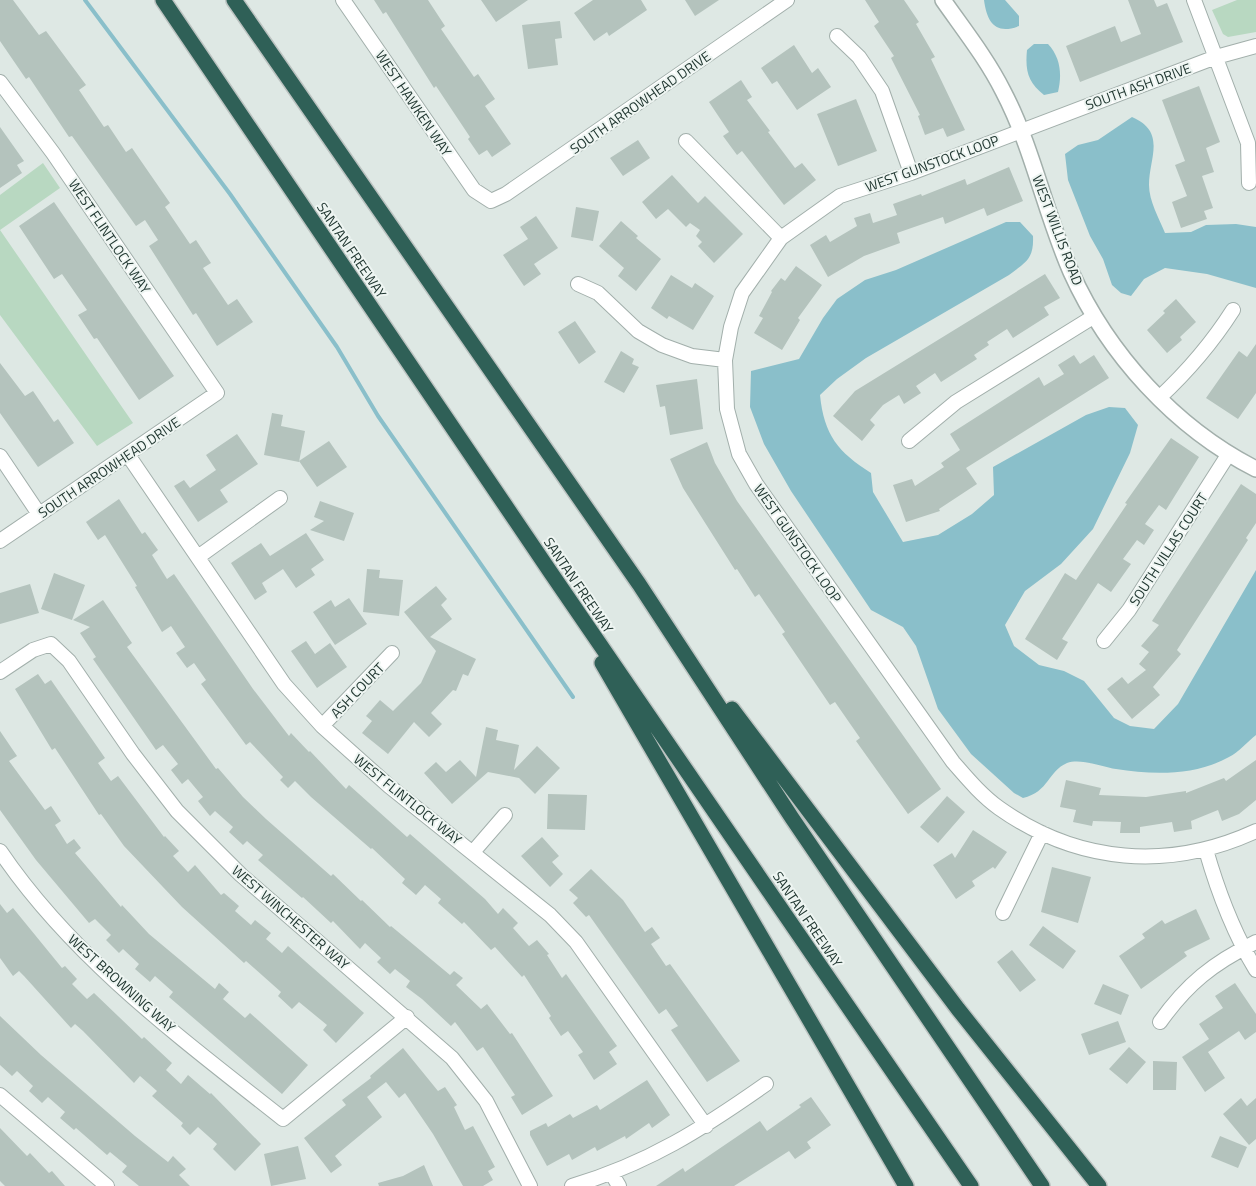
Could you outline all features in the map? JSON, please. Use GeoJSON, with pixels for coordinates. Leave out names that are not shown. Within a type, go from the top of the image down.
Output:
{"type":"FeatureCollection","features":[{"type":"Feature","properties":{"kind":"highway","name":"SANTAN FREEWAY"},"geometry":{"type":"LineString","coordinates":[[163,0],[550,572],[971,1186]]}},
{"type":"Feature","properties":{"kind":"highway"},"geometry":{"type":"LineString","coordinates":[[235,0],[639,584],[798,826],[1042,1186]]}},
{"type":"Feature","properties":{"kind":"highway"},"geometry":{"type":"LineString","coordinates":[[550,572],[906,1186]]}},
{"type":"Feature","properties":{"kind":"highway"},"geometry":{"type":"LineString","coordinates":[[639,584],[958,1009],[1099,1186]]}},
{"type":"Feature","properties":{"kind":"street","name":"WEST HAWKEN WAY"},"geometry":{"type":"LineString","coordinates":[[344,0],[474,190],[491,201]]}},
{"type":"Feature","properties":{"kind":"street","name":"WEST WILLIS ROAD"},"geometry":{"type":"LineString","coordinates":[[943,0],[982,54],[1004,91],[1021,130],[1070,270],[1093,317],[1126,361],[1159,398],[1228,455],[1256,469]]}},
{"type":"Feature","properties":{"kind":"street"},"geometry":{"type":"LineString","coordinates":[[1194,0],[1248,143],[1249,183]]}},
{"type":"Feature","properties":{"kind":"street","name":"SOUTH ARROWHEAD DRIVE"},"geometry":{"type":"LineString","coordinates":[[491,201],[506,194],[778,3]]}},
{"type":"Feature","properties":{"kind":"street"},"geometry":{"type":"LineString","coordinates":[[838,36],[859,57],[882,91],[911,173]]}},
{"type":"Feature","properties":{"kind":"street","name":"SOUTH ASH DRIVE"},"geometry":{"type":"LineString","coordinates":[[1021,130],[1216,57],[1256,46]]}},
{"type":"Feature","properties":{"kind":"street","name":"WEST FLINTLOCK WAY"},"geometry":{"type":"LineString","coordinates":[[0,82],[53,153],[217,393]]}},
{"type":"Feature","properties":{"kind":"street","name":"WEST GUNSTOCK LOOP"},"geometry":{"type":"LineString","coordinates":[[1021,130],[911,173],[840,196],[781,238],[742,293],[731,328],[725,360],[728,409],[739,454],[756,484],[952,762],[977,789],[999,808],[1042,833],[1082,848],[1124,856],[1169,857],[1206,850],[1232,842],[1256,831]]}},
{"type":"Feature","properties":{"kind":"street"},"geometry":{"type":"LineString","coordinates":[[686,141],[781,238]]}},
{"type":"Feature","properties":{"kind":"street"},"geometry":{"type":"LineString","coordinates":[[578,284],[598,293],[638,331],[662,345],[692,356],[725,360]]}},
{"type":"Feature","properties":{"kind":"street"},"geometry":{"type":"LineString","coordinates":[[1159,398],[1185,374],[1214,340],[1233,310]]}},
{"type":"Feature","properties":{"kind":"street"},"geometry":{"type":"LineString","coordinates":[[909,441],[956,402],[1093,317]]}},
{"type":"Feature","properties":{"kind":"street","name":"SOUTH ARROWHEAD DRIVE"},"geometry":{"type":"LineString","coordinates":[[0,541],[217,393]]}},
{"type":"Feature","properties":{"kind":"street","name":"WEST FLINTLOCK WAY"},"geometry":{"type":"LineString","coordinates":[[128,455],[284,684],[322,726],[390,786],[550,915],[576,942],[706,1126]]}},
{"type":"Feature","properties":{"kind":"street","name":"SOUTH VILLAS COURT"},"geometry":{"type":"LineString","coordinates":[[1104,641],[1129,610],[1228,455]]}},
{"type":"Feature","properties":{"kind":"street"},"geometry":{"type":"LineString","coordinates":[[0,456],[39,514]]}},
{"type":"Feature","properties":{"kind":"street"},"geometry":{"type":"LineString","coordinates":[[198,557],[280,498]]}},
{"type":"Feature","properties":{"kind":"street","name":"WEST WINCHESTER WAY"},"geometry":{"type":"LineString","coordinates":[[0,672],[33,650],[51,644],[69,661],[133,754],[177,811],[241,875],[452,1058],[486,1101],[530,1186]]}},
{"type":"Feature","properties":{"kind":"street","name":"ASH COURT"},"geometry":{"type":"LineString","coordinates":[[322,726],[392,653]]}},
{"type":"Feature","properties":{"kind":"street"},"geometry":{"type":"LineString","coordinates":[[473,852],[505,815]]}},
{"type":"Feature","properties":{"kind":"street"},"geometry":{"type":"LineString","coordinates":[[1003,912],[1042,833]]}},
{"type":"Feature","properties":{"kind":"street"},"geometry":{"type":"LineString","coordinates":[[1206,850],[1226,912],[1256,970]]}},
{"type":"Feature","properties":{"kind":"street","name":"WEST BROWNING WAY"},"geometry":{"type":"LineString","coordinates":[[0,851],[59,925],[132,996],[282,1119],[407,1017]]}},
{"type":"Feature","properties":{"kind":"street"},"geometry":{"type":"LineString","coordinates":[[1160,1022],[1177,998],[1197,977],[1225,958],[1256,942]]}},
{"type":"Feature","properties":{"kind":"street"},"geometry":{"type":"LineString","coordinates":[[572,1186],[615,1180],[706,1126],[766,1084]]}},
{"type":"Feature","properties":{"kind":"street"},"geometry":{"type":"LineString","coordinates":[[0,1094],[106,1186]]}},
{"type":"Feature","properties":{"kind":"green space"},"geometry":{"type":"Polygon","coordinates":[[[1237,0],[1256,0],[1256,32],[1228,37],[1223,34],[1212,10],[1237,0]]]}},
{"type":"Feature","properties":{"kind":"green space"},"geometry":{"type":"Polygon","coordinates":[[[43,163],[60,188],[0,230],[0,195],[43,163]]]}},
{"type":"Feature","properties":{"kind":"green space"},"geometry":{"type":"Polygon","coordinates":[[[0,230],[133,423],[97,446],[0,315],[0,230]]]}},
{"type":"Feature","properties":{"kind":"water"},"geometry":{"type":"Polygon","coordinates":[[[984,0],[1005,0],[1019,16],[1019,26],[1004,29],[994,25],[990,21],[984,0]]]}},
{"type":"Feature","properties":{"kind":"water"},"geometry":{"type":"Polygon","coordinates":[[[1034,44],[1048,44],[1056,55],[1060,73],[1058,92],[1044,95],[1031,81],[1027,70],[1027,50],[1034,44]]]}},
{"type":"Feature","properties":{"kind":"water"},"geometry":{"type":"Polygon","coordinates":[[[1132,117],[1143,123],[1153,138],[1154,146],[1149,191],[1165,233],[1191,232],[1206,225],[1236,224],[1256,227],[1256,288],[1207,274],[1165,268],[1144,279],[1131,296],[1121,293],[1112,285],[1103,259],[1090,236],[1068,180],[1065,154],[1078,145],[1098,140],[1132,117]]]}},
{"type":"Feature","properties":{"kind":"water"},"geometry":{"type":"Polygon","coordinates":[[[1006,222],[1020,222],[1033,236],[1032,250],[1028,259],[1009,275],[866,358],[837,379],[820,395],[829,432],[841,450],[871,473],[873,492],[903,542],[938,535],[972,514],[994,495],[993,467],[1086,415],[1109,407],[1125,408],[1138,425],[1130,453],[1093,529],[1061,564],[1025,591],[1005,625],[1014,646],[1039,665],[1064,671],[1084,681],[1114,718],[1130,726],[1154,729],[1178,704],[1256,570],[1256,735],[1229,757],[1216,763],[1188,771],[1159,773],[1130,771],[1085,762],[1073,762],[1067,763],[1056,771],[1032,795],[1023,798],[1014,793],[971,754],[938,709],[916,646],[903,627],[871,610],[791,491],[764,444],[750,407],[751,371],[799,359],[823,318],[837,299],[865,280],[896,270],[1006,222]]]}},
{"type":"Feature","properties":{"kind":"building"},"geometry":{"type":"Polygon","coordinates":[[[0,0],[13,0],[39,35],[46,31],[86,85],[79,90],[104,127],[108,125],[126,152],[132,148],[170,203],[165,207],[190,244],[196,240],[211,263],[203,268],[228,305],[237,299],[253,322],[217,346],[196,313],[193,315],[149,246],[158,240],[145,220],[136,226],[72,136],[69,137],[29,77],[26,79],[0,41],[0,0]]]}},
{"type":"Feature","properties":{"kind":"building"},"geometry":{"type":"Polygon","coordinates":[[[374,0],[428,0],[445,26],[441,29],[474,77],[478,74],[495,99],[485,106],[511,144],[492,157],[487,150],[479,155],[468,139],[470,137],[436,86],[434,88],[386,12],[383,14],[374,0]]]}},
{"type":"Feature","properties":{"kind":"building"},"geometry":{"type":"Polygon","coordinates":[[[481,0],[528,0],[496,22],[481,0]]]}},
{"type":"Feature","properties":{"kind":"building"},"geometry":{"type":"Polygon","coordinates":[[[593,0],[641,0],[647,10],[609,36],[607,32],[594,41],[574,13],[593,0]]]}},
{"type":"Feature","properties":{"kind":"building"},"geometry":{"type":"Polygon","coordinates":[[[685,0],[719,0],[695,16],[685,0]]]}},
{"type":"Feature","properties":{"kind":"building"},"geometry":{"type":"Polygon","coordinates":[[[865,0],[904,0],[919,22],[916,24],[935,57],[931,59],[965,130],[947,137],[943,128],[925,135],[918,116],[920,115],[891,58],[894,56],[874,26],[879,22],[865,0]]]}},
{"type":"Feature","properties":{"kind":"building"},"geometry":{"type":"Polygon","coordinates":[[[1128,0],[1154,0],[1157,7],[1167,3],[1183,42],[1080,82],[1066,46],[1115,26],[1121,42],[1141,34],[1128,0]]]}},
{"type":"Feature","properties":{"kind":"building"},"geometry":{"type":"Polygon","coordinates":[[[560,21],[562,38],[555,39],[558,65],[528,69],[522,25],[560,21]]]}},
{"type":"Feature","properties":{"kind":"building"},"geometry":{"type":"Polygon","coordinates":[[[794,45],[812,73],[818,68],[831,87],[797,110],[777,81],[772,84],[761,68],[794,45]]]}},
{"type":"Feature","properties":{"kind":"building"},"geometry":{"type":"Polygon","coordinates":[[[741,80],[752,97],[747,100],[795,168],[802,163],[816,180],[784,205],[742,151],[737,155],[723,136],[729,132],[709,102],[741,80]]]}},
{"type":"Feature","properties":{"kind":"building"},"geometry":{"type":"Polygon","coordinates":[[[1199,86],[1220,142],[1206,148],[1214,172],[1202,176],[1213,208],[1204,211],[1207,219],[1181,228],[1172,202],[1187,196],[1175,165],[1185,161],[1162,100],[1199,86]]]}},
{"type":"Feature","properties":{"kind":"building"},"geometry":{"type":"Polygon","coordinates":[[[856,99],[877,151],[838,166],[817,114],[856,99]]]}},
{"type":"Feature","properties":{"kind":"building"},"geometry":{"type":"Polygon","coordinates":[[[0,127],[24,161],[17,165],[22,173],[0,188],[0,127]]]}},
{"type":"Feature","properties":{"kind":"building"},"geometry":{"type":"Polygon","coordinates":[[[638,140],[650,158],[623,176],[610,158],[638,140]]]}},
{"type":"Feature","properties":{"kind":"building"},"geometry":{"type":"Polygon","coordinates":[[[1009,167],[1023,201],[987,216],[984,208],[945,224],[943,217],[897,233],[900,243],[864,256],[828,277],[810,245],[826,235],[830,242],[857,226],[854,218],[870,213],[873,223],[897,215],[893,204],[921,194],[922,196],[965,179],[967,185],[1009,167]]]}},
{"type":"Feature","properties":{"kind":"building"},"geometry":{"type":"Polygon","coordinates":[[[672,175],[698,203],[705,196],[743,234],[714,263],[698,246],[702,242],[696,236],[700,230],[690,223],[686,227],[668,209],[656,219],[642,202],[672,175]]]}},
{"type":"Feature","properties":{"kind":"building"},"geometry":{"type":"Polygon","coordinates":[[[54,202],[174,376],[139,400],[97,338],[94,339],[78,315],[87,310],[62,274],[54,279],[19,226],[54,202]]]}},
{"type":"Feature","properties":{"kind":"building"},"geometry":{"type":"Polygon","coordinates":[[[576,207],[599,211],[593,241],[571,237],[576,207]]]}},
{"type":"Feature","properties":{"kind":"building"},"geometry":{"type":"Polygon","coordinates":[[[536,216],[558,248],[534,264],[541,274],[524,286],[503,255],[528,239],[520,227],[536,216]]]}},
{"type":"Feature","properties":{"kind":"building"},"geometry":{"type":"Polygon","coordinates":[[[621,221],[638,236],[636,238],[661,259],[636,291],[618,276],[624,268],[599,246],[621,221]]]}},
{"type":"Feature","properties":{"kind":"building"},"geometry":{"type":"Polygon","coordinates":[[[796,266],[822,285],[798,318],[800,320],[782,350],[754,333],[763,318],[759,316],[771,291],[781,278],[785,281],[796,266]]]}},
{"type":"Feature","properties":{"kind":"building"},"geometry":{"type":"Polygon","coordinates":[[[1045,274],[1060,298],[1044,307],[1049,315],[1013,338],[1007,329],[987,342],[989,345],[974,355],[977,359],[941,382],[935,373],[916,386],[921,393],[904,404],[899,395],[883,405],[870,420],[875,425],[862,441],[833,416],[855,391],[1045,274]]]}},
{"type":"Feature","properties":{"kind":"building"},"geometry":{"type":"Polygon","coordinates":[[[671,275],[692,288],[695,283],[714,296],[693,330],[669,316],[667,319],[651,308],[671,275]]]}},
{"type":"Feature","properties":{"kind":"building"},"geometry":{"type":"Polygon","coordinates":[[[1176,299],[1196,322],[1180,337],[1182,340],[1167,353],[1147,330],[1165,313],[1163,311],[1176,299]]]}},
{"type":"Feature","properties":{"kind":"building"},"geometry":{"type":"Polygon","coordinates":[[[575,321],[596,352],[579,364],[558,332],[575,321]]]}},
{"type":"Feature","properties":{"kind":"building"},"geometry":{"type":"Polygon","coordinates":[[[1256,344],[1256,393],[1238,419],[1206,398],[1239,351],[1247,357],[1256,344]]]}},
{"type":"Feature","properties":{"kind":"building"},"geometry":{"type":"Polygon","coordinates":[[[621,351],[634,359],[632,364],[639,367],[624,393],[604,382],[621,351]]]}},
{"type":"Feature","properties":{"kind":"building"},"geometry":{"type":"Polygon","coordinates":[[[1074,355],[1080,364],[1094,355],[1109,378],[966,468],[977,484],[939,509],[940,511],[906,522],[893,485],[912,479],[915,486],[944,467],[941,463],[960,450],[950,434],[1039,377],[1044,386],[1064,374],[1058,365],[1074,355]]]}},
{"type":"Feature","properties":{"kind":"building"},"geometry":{"type":"Polygon","coordinates":[[[0,363],[25,396],[33,391],[54,422],[58,419],[74,443],[38,467],[0,413],[0,363]]]}},
{"type":"Feature","properties":{"kind":"building"},"geometry":{"type":"Polygon","coordinates":[[[697,379],[703,429],[670,435],[665,406],[660,407],[656,385],[697,379]]]}},
{"type":"Feature","properties":{"kind":"building"},"geometry":{"type":"Polygon","coordinates":[[[272,413],[283,415],[281,426],[305,431],[299,462],[264,455],[272,413]]]}},
{"type":"Feature","properties":{"kind":"building"},"geometry":{"type":"Polygon","coordinates":[[[237,434],[258,464],[220,490],[228,502],[198,522],[174,486],[184,480],[190,488],[216,470],[206,455],[237,434]]]}},
{"type":"Feature","properties":{"kind":"building"},"geometry":{"type":"Polygon","coordinates":[[[1171,438],[1199,457],[1166,510],[1159,505],[1145,524],[1154,530],[1144,545],[1137,540],[1123,559],[1131,564],[1111,592],[1098,583],[1062,639],[1068,642],[1057,660],[1025,639],[1065,573],[1076,580],[1127,504],[1125,503],[1171,438]]]}},
{"type":"Feature","properties":{"kind":"building"},"geometry":{"type":"Polygon","coordinates":[[[329,441],[347,467],[317,487],[299,461],[329,441]]]}},
{"type":"Feature","properties":{"kind":"building"},"geometry":{"type":"Polygon","coordinates":[[[707,442],[715,463],[737,501],[941,789],[908,814],[856,741],[860,738],[835,702],[830,705],[782,634],[785,632],[759,594],[755,597],[737,569],[735,570],[683,488],[670,459],[707,442]]]}},
{"type":"Feature","properties":{"kind":"building"},"geometry":{"type":"Polygon","coordinates":[[[1241,484],[1256,494],[1256,523],[1246,538],[1248,540],[1177,650],[1181,654],[1153,687],[1160,695],[1132,719],[1107,689],[1122,677],[1128,684],[1146,670],[1139,664],[1149,652],[1141,646],[1159,625],[1152,621],[1241,484]]]}},
{"type":"Feature","properties":{"kind":"building"},"geometry":{"type":"Polygon","coordinates":[[[119,499],[142,534],[145,532],[158,550],[152,555],[167,579],[174,574],[253,689],[289,736],[291,733],[346,789],[349,785],[407,837],[410,834],[485,899],[498,914],[503,908],[518,923],[513,928],[529,946],[537,940],[549,954],[547,955],[562,978],[566,974],[617,1046],[609,1052],[617,1064],[594,1080],[578,1055],[583,1052],[568,1031],[561,1036],[549,1018],[551,1016],[524,975],[522,977],[495,947],[491,950],[464,922],[462,924],[438,903],[441,899],[425,885],[416,895],[402,883],[405,879],[372,848],[311,797],[295,781],[288,788],[280,780],[283,777],[250,742],[246,745],[201,684],[206,680],[194,663],[187,668],[176,653],[185,647],[171,626],[162,632],[135,587],[137,586],[105,535],[98,540],[86,522],[119,499]]]}},
{"type":"Feature","properties":{"kind":"building"},"geometry":{"type":"Polygon","coordinates":[[[320,501],[354,513],[344,541],[310,530],[324,521],[314,517],[320,501]]]}},
{"type":"Feature","properties":{"kind":"building"},"geometry":{"type":"Polygon","coordinates":[[[306,533],[324,560],[311,569],[315,575],[296,588],[283,569],[262,583],[267,592],[255,600],[231,563],[261,543],[270,556],[306,533]]]}},
{"type":"Feature","properties":{"kind":"building"},"geometry":{"type":"Polygon","coordinates":[[[367,569],[380,570],[379,578],[403,580],[399,616],[363,612],[367,569]]]}},
{"type":"Feature","properties":{"kind":"building"},"geometry":{"type":"Polygon","coordinates":[[[54,573],[85,585],[72,620],[41,609],[54,573]]]}},
{"type":"Feature","properties":{"kind":"building"},"geometry":{"type":"Polygon","coordinates":[[[30,584],[39,613],[0,624],[0,593],[30,584]]]}},
{"type":"Feature","properties":{"kind":"building"},"geometry":{"type":"Polygon","coordinates":[[[436,586],[447,599],[441,605],[452,619],[430,637],[476,659],[468,676],[463,674],[456,691],[453,690],[431,713],[442,724],[429,737],[414,722],[388,754],[362,733],[372,721],[366,716],[380,700],[393,711],[421,683],[436,651],[404,612],[436,586]]]}},
{"type":"Feature","properties":{"kind":"building"},"geometry":{"type":"Polygon","coordinates":[[[349,598],[367,624],[335,645],[313,612],[331,600],[335,607],[349,598]]]}},
{"type":"Feature","properties":{"kind":"building"},"geometry":{"type":"Polygon","coordinates":[[[103,600],[132,643],[127,647],[216,769],[218,768],[243,797],[266,819],[331,876],[333,874],[390,927],[450,975],[454,971],[463,978],[456,985],[481,1009],[487,1004],[510,1034],[512,1033],[553,1096],[522,1115],[511,1097],[515,1095],[483,1047],[477,1051],[455,1022],[451,1026],[406,987],[410,981],[395,969],[390,974],[377,962],[381,958],[365,943],[360,949],[333,921],[331,923],[258,860],[263,855],[247,841],[243,845],[229,832],[233,827],[215,811],[210,816],[198,801],[203,797],[188,779],[182,784],[171,770],[178,764],[163,745],[156,750],[93,659],[96,657],[80,633],[90,627],[73,620],[103,600]]]}},
{"type":"Feature","properties":{"kind":"building"},"geometry":{"type":"Polygon","coordinates":[[[306,641],[315,654],[330,643],[347,667],[317,688],[291,651],[306,641]]]}},
{"type":"Feature","properties":{"kind":"building"},"geometry":{"type":"Polygon","coordinates":[[[38,674],[45,684],[51,680],[105,758],[98,763],[111,781],[118,776],[164,837],[179,851],[173,856],[188,872],[195,865],[221,895],[224,893],[239,906],[235,911],[251,925],[255,920],[271,933],[266,939],[282,953],[288,946],[364,1013],[336,1043],[323,1030],[327,1025],[299,1002],[292,1009],[278,996],[281,992],[246,961],[244,963],[182,907],[124,846],[101,814],[99,815],[55,748],[52,750],[15,689],[38,674]]]}},
{"type":"Feature","properties":{"kind":"building"},"geometry":{"type":"Polygon","coordinates":[[[486,727],[498,730],[496,740],[519,745],[514,770],[537,746],[560,768],[535,794],[519,778],[488,772],[452,804],[424,773],[436,762],[446,772],[460,760],[476,777],[486,727]]]}},
{"type":"Feature","properties":{"kind":"building"},"geometry":{"type":"Polygon","coordinates":[[[0,731],[17,756],[9,761],[45,810],[51,806],[61,821],[55,825],[67,844],[74,839],[81,848],[75,853],[121,907],[122,905],[149,934],[215,989],[219,983],[229,992],[223,999],[245,1018],[250,1013],[308,1065],[282,1094],[169,997],[173,992],[155,976],[150,982],[135,969],[139,964],[123,949],[119,953],[106,940],[111,935],[95,919],[89,923],[36,860],[0,810],[0,731]]]}},
{"type":"Feature","properties":{"kind":"building"},"geometry":{"type":"Polygon","coordinates":[[[1256,760],[1256,800],[1239,814],[1222,821],[1218,810],[1191,821],[1192,829],[1174,832],[1172,822],[1140,827],[1140,833],[1120,833],[1121,822],[1093,821],[1092,826],[1073,822],[1076,810],[1060,807],[1066,780],[1101,788],[1099,795],[1146,797],[1186,791],[1186,793],[1224,778],[1226,781],[1256,760]]]}},
{"type":"Feature","properties":{"kind":"building"},"geometry":{"type":"Polygon","coordinates":[[[548,794],[587,795],[585,830],[547,829],[548,794]]]}},
{"type":"Feature","properties":{"kind":"building"},"geometry":{"type":"Polygon","coordinates":[[[947,796],[965,812],[938,843],[920,827],[947,796]]]}},
{"type":"Feature","properties":{"kind":"building"},"geometry":{"type":"Polygon","coordinates":[[[973,830],[1007,852],[995,869],[993,867],[972,881],[975,886],[956,899],[933,865],[952,853],[955,858],[973,830]]]}},
{"type":"Feature","properties":{"kind":"building"},"geometry":{"type":"Polygon","coordinates":[[[542,837],[559,856],[552,862],[563,874],[550,887],[521,856],[542,837]]]}},
{"type":"Feature","properties":{"kind":"building"},"geometry":{"type":"Polygon","coordinates":[[[1052,867],[1091,877],[1078,923],[1041,912],[1052,867]]]}},
{"type":"Feature","properties":{"kind":"building"},"geometry":{"type":"Polygon","coordinates":[[[591,869],[623,900],[645,932],[652,927],[660,938],[651,944],[666,966],[670,964],[740,1061],[707,1082],[671,1030],[678,1026],[666,1009],[659,1014],[589,915],[586,917],[573,903],[578,898],[569,890],[591,869]]]}},
{"type":"Feature","properties":{"kind":"building"},"geometry":{"type":"Polygon","coordinates":[[[0,904],[7,913],[13,908],[62,968],[65,966],[77,979],[72,984],[87,999],[94,993],[142,1039],[144,1037],[172,1063],[166,1070],[181,1084],[188,1075],[211,1093],[261,1144],[235,1171],[213,1149],[217,1144],[198,1127],[190,1135],[181,1126],[183,1123],[152,1096],[157,1091],[140,1076],[134,1083],[75,1024],[71,1028],[19,971],[13,976],[0,958],[0,904]]]}},
{"type":"Feature","properties":{"kind":"building"},"geometry":{"type":"Polygon","coordinates":[[[1196,909],[1210,939],[1184,952],[1187,956],[1141,989],[1119,956],[1145,938],[1142,934],[1162,920],[1165,924],[1196,909]]]}},
{"type":"Feature","properties":{"kind":"building"},"geometry":{"type":"Polygon","coordinates":[[[1043,926],[1076,951],[1063,969],[1029,945],[1043,926]]]}},
{"type":"Feature","properties":{"kind":"building"},"geometry":{"type":"Polygon","coordinates":[[[1012,950],[1036,980],[1020,992],[997,962],[1012,950]]]}},
{"type":"Feature","properties":{"kind":"building"},"geometry":{"type":"Polygon","coordinates":[[[1235,983],[1256,1014],[1256,1032],[1245,1040],[1239,1031],[1208,1052],[1225,1078],[1205,1092],[1182,1057],[1209,1039],[1199,1024],[1223,1008],[1215,996],[1235,983]]]}},
{"type":"Feature","properties":{"kind":"building"},"geometry":{"type":"Polygon","coordinates":[[[1103,984],[1129,995],[1121,1015],[1094,1004],[1103,984]]]}},
{"type":"Feature","properties":{"kind":"building"},"geometry":{"type":"Polygon","coordinates":[[[0,1016],[41,1055],[135,1136],[168,1162],[173,1156],[186,1169],[179,1175],[190,1186],[139,1186],[122,1172],[127,1166],[110,1152],[107,1155],[76,1128],[74,1130],[60,1118],[65,1112],[48,1097],[42,1103],[29,1091],[33,1086],[17,1071],[12,1076],[0,1065],[0,1016]]]}},
{"type":"Feature","properties":{"kind":"building"},"geometry":{"type":"Polygon","coordinates":[[[1118,1021],[1126,1042],[1089,1055],[1081,1034],[1118,1021]]]}},
{"type":"Feature","properties":{"kind":"building"},"geometry":{"type":"Polygon","coordinates":[[[1129,1047],[1146,1062],[1127,1084],[1109,1069],[1129,1047]]]}},
{"type":"Feature","properties":{"kind":"building"},"geometry":{"type":"Polygon","coordinates":[[[403,1048],[438,1091],[445,1087],[457,1105],[454,1107],[465,1130],[473,1126],[495,1167],[488,1171],[493,1180],[483,1186],[463,1186],[433,1134],[405,1093],[399,1098],[386,1082],[367,1097],[382,1117],[335,1156],[342,1165],[331,1173],[304,1138],[346,1105],[342,1100],[371,1078],[370,1076],[403,1048]]]}},
{"type":"Feature","properties":{"kind":"building"},"geometry":{"type":"Polygon","coordinates":[[[1153,1061],[1177,1062],[1176,1090],[1153,1090],[1153,1061]]]}},
{"type":"Feature","properties":{"kind":"building"},"geometry":{"type":"Polygon","coordinates":[[[647,1080],[670,1115],[652,1128],[649,1123],[626,1139],[625,1136],[597,1151],[595,1147],[572,1160],[569,1154],[547,1166],[530,1135],[530,1131],[546,1123],[548,1127],[570,1114],[573,1118],[597,1105],[600,1110],[647,1080]]]}},
{"type":"Feature","properties":{"kind":"building"},"geometry":{"type":"Polygon","coordinates":[[[811,1097],[831,1125],[807,1142],[811,1148],[795,1159],[789,1151],[734,1186],[656,1186],[683,1168],[685,1172],[760,1121],[767,1131],[801,1107],[799,1105],[811,1097]]]}},
{"type":"Feature","properties":{"kind":"building"},"geometry":{"type":"Polygon","coordinates":[[[1241,1098],[1247,1106],[1256,1098],[1256,1139],[1249,1145],[1223,1114],[1241,1098]]]}},
{"type":"Feature","properties":{"kind":"building"},"geometry":{"type":"Polygon","coordinates":[[[0,1128],[27,1156],[30,1153],[49,1173],[52,1171],[65,1186],[5,1186],[0,1181],[0,1128]]]}},
{"type":"Feature","properties":{"kind":"building"},"geometry":{"type":"Polygon","coordinates":[[[1220,1136],[1247,1147],[1238,1168],[1211,1157],[1220,1136]]]}},
{"type":"Feature","properties":{"kind":"building"},"geometry":{"type":"Polygon","coordinates":[[[298,1146],[306,1179],[271,1186],[264,1154],[298,1146]]]}},
{"type":"Feature","properties":{"kind":"building"},"geometry":{"type":"Polygon","coordinates":[[[424,1165],[433,1186],[379,1186],[378,1183],[403,1176],[424,1165]]]}},
{"type":"Feature","properties":{"kind":"waterway"},"geometry":{"type":"LineString","coordinates":[[85,0],[230,194],[337,347],[378,416],[573,697]]}}]}
